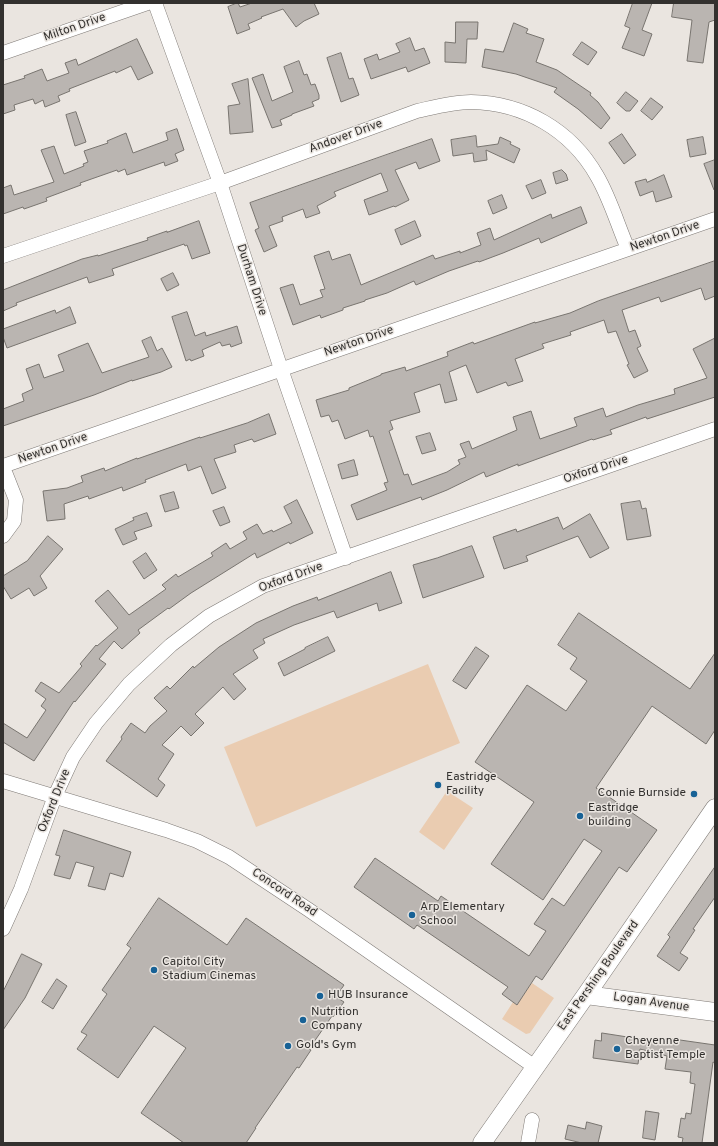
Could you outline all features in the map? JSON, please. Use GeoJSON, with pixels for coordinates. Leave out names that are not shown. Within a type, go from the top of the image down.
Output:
{"type":"FeatureCollection","features":[{"type":"Feature","properties":{"kind":"main road","name":"East Pershing Boulevard"},"geometry":{"type":"LineString","coordinates":[[482,1143],[715,808]]}},
{"type":"Feature","properties":{"kind":"main road","name":"Logan Avenue"},"geometry":{"type":"LineString","coordinates":[[586,995],[715,1012]]}},
{"type":"Feature","properties":{"kind":"street","name":"Milton Drive"},"geometry":{"type":"LineString","coordinates":[[3,53],[148,3]]}},
{"type":"Feature","properties":{"kind":"street","name":"Durham Drive"},"geometry":{"type":"LineString","coordinates":[[155,3],[220,183],[281,370],[346,558]]}},
{"type":"Feature","properties":{"kind":"street","name":"Andover Drive"},"geometry":{"type":"LineString","coordinates":[[3,256],[220,183],[417,111],[450,104],[470,102],[493,104],[518,110],[542,120],[580,151],[598,176],[628,250]]}},
{"type":"Feature","properties":{"kind":"street","name":"Newton Drive"},"geometry":{"type":"LineString","coordinates":[[3,536],[14,521],[16,500],[3,467],[715,220]]}},
{"type":"Feature","properties":{"kind":"street","name":"Oxford Drive"},"geometry":{"type":"LineString","coordinates":[[3,929],[21,889],[55,796],[73,757],[96,723],[129,684],[171,645],[209,616],[263,586],[715,429]]}},
{"type":"Feature","properties":{"kind":"street","name":"Concord Road"},"geometry":{"type":"LineString","coordinates":[[3,781],[166,830],[197,841],[229,857],[309,910],[535,1066]]}},
{"type":"Feature","properties":{"kind":"street"},"geometry":{"type":"LineString","coordinates":[[528,1143],[532,1120]]}},
{"type":"Feature","properties":{"kind":"shaded area"},"geometry":{"type":"Polygon","coordinates":[[[428,664],[460,743],[256,827],[224,747],[428,664]]]}},
{"type":"Feature","properties":{"kind":"shaded area"},"geometry":{"type":"Polygon","coordinates":[[[447,791],[473,808],[444,850],[419,832],[447,791]]]}},
{"type":"Feature","properties":{"kind":"shaded area"},"geometry":{"type":"Polygon","coordinates":[[[532,983],[554,998],[530,1033],[526,1034],[502,1019],[513,1002],[517,1004],[532,983]]]}},
{"type":"Feature","properties":{"kind":"building"},"geometry":{"type":"Polygon","coordinates":[[[238,3],[240,7],[252,3],[314,3],[319,14],[304,21],[296,27],[283,9],[261,17],[262,18],[248,24],[250,29],[237,34],[228,7],[238,3]]]}},
{"type":"Feature","properties":{"kind":"building"},"geometry":{"type":"Polygon","coordinates":[[[633,3],[652,3],[642,30],[652,34],[644,56],[622,48],[630,28],[625,26],[633,3]]]}},
{"type":"Feature","properties":{"kind":"building"},"geometry":{"type":"Polygon","coordinates":[[[674,3],[715,3],[715,20],[709,22],[703,63],[687,61],[692,20],[672,17],[674,3]]]}},
{"type":"Feature","properties":{"kind":"building"},"geometry":{"type":"Polygon","coordinates":[[[456,22],[478,22],[477,39],[467,39],[466,63],[445,62],[445,42],[455,43],[456,22]]]}},
{"type":"Feature","properties":{"kind":"building"},"geometry":{"type":"Polygon","coordinates":[[[514,23],[528,29],[526,33],[544,39],[536,62],[557,70],[591,93],[590,95],[598,102],[610,118],[601,129],[578,109],[554,92],[557,88],[516,74],[482,67],[485,49],[503,52],[514,23]]]}},
{"type":"Feature","properties":{"kind":"building"},"geometry":{"type":"Polygon","coordinates":[[[410,38],[415,51],[424,48],[430,63],[408,72],[406,67],[371,79],[364,59],[377,54],[379,60],[400,52],[396,44],[410,38]]]}},
{"type":"Feature","properties":{"kind":"building"},"geometry":{"type":"Polygon","coordinates":[[[137,39],[153,73],[138,80],[131,66],[116,73],[115,71],[69,89],[70,91],[58,96],[60,101],[45,107],[43,100],[35,104],[33,99],[14,105],[15,110],[3,114],[3,85],[25,78],[24,76],[42,69],[47,81],[69,73],[65,63],[76,59],[78,65],[137,39]]]}},
{"type":"Feature","properties":{"kind":"building"},"geometry":{"type":"Polygon","coordinates":[[[582,42],[597,52],[588,65],[573,55],[582,42]]]}},
{"type":"Feature","properties":{"kind":"building"},"geometry":{"type":"Polygon","coordinates":[[[341,53],[349,79],[353,78],[359,95],[341,102],[327,58],[341,53]]]}},
{"type":"Feature","properties":{"kind":"building"},"geometry":{"type":"Polygon","coordinates":[[[299,61],[304,75],[307,74],[311,85],[315,84],[319,99],[312,102],[314,106],[280,120],[282,125],[272,128],[252,78],[263,74],[272,101],[293,92],[284,67],[299,61]]]}},
{"type":"Feature","properties":{"kind":"building"},"geometry":{"type":"Polygon","coordinates":[[[248,79],[253,132],[230,134],[228,106],[240,104],[232,84],[248,79]]]}},
{"type":"Feature","properties":{"kind":"building"},"geometry":{"type":"Polygon","coordinates":[[[626,92],[638,101],[630,111],[626,111],[617,103],[626,92]]]}},
{"type":"Feature","properties":{"kind":"building"},"geometry":{"type":"Polygon","coordinates":[[[651,98],[663,107],[652,120],[641,111],[651,98]]]}},
{"type":"Feature","properties":{"kind":"building"},"geometry":{"type":"Polygon","coordinates":[[[76,112],[86,142],[75,146],[66,115],[76,112]]]}},
{"type":"Feature","properties":{"kind":"building"},"geometry":{"type":"Polygon","coordinates":[[[177,129],[184,150],[175,154],[178,161],[165,166],[164,162],[127,175],[125,169],[118,172],[117,170],[80,183],[81,185],[46,198],[47,201],[3,214],[3,188],[11,185],[14,195],[54,182],[41,150],[54,146],[64,174],[84,166],[83,164],[88,162],[84,151],[108,143],[107,141],[126,133],[133,153],[168,140],[166,133],[177,129]]]}},
{"type":"Feature","properties":{"kind":"building"},"geometry":{"type":"Polygon","coordinates":[[[622,134],[636,155],[624,164],[609,143],[622,134]]]}},
{"type":"Feature","properties":{"kind":"building"},"geometry":{"type":"Polygon","coordinates":[[[476,136],[477,147],[498,144],[500,137],[511,142],[510,144],[520,149],[514,163],[486,150],[487,160],[474,162],[473,153],[453,156],[451,140],[476,136]]]}},
{"type":"Feature","properties":{"kind":"building"},"geometry":{"type":"Polygon","coordinates":[[[703,137],[706,154],[690,157],[687,140],[703,137]]]}},
{"type":"Feature","properties":{"kind":"building"},"geometry":{"type":"Polygon","coordinates":[[[432,139],[440,161],[419,169],[416,162],[395,170],[409,200],[395,207],[394,206],[369,215],[364,200],[388,191],[381,173],[334,192],[336,196],[317,206],[320,213],[306,218],[303,209],[282,217],[283,221],[269,226],[277,246],[264,252],[255,230],[259,228],[250,203],[432,139]]]}},
{"type":"Feature","properties":{"kind":"building"},"geometry":{"type":"Polygon","coordinates":[[[715,160],[715,190],[714,190],[704,164],[715,160]]]}},
{"type":"Feature","properties":{"kind":"building"},"geometry":{"type":"Polygon","coordinates":[[[562,170],[566,174],[568,180],[556,184],[553,173],[562,170]]]}},
{"type":"Feature","properties":{"kind":"building"},"geometry":{"type":"Polygon","coordinates":[[[664,175],[672,197],[656,202],[653,191],[640,196],[635,182],[646,179],[647,182],[664,175]]]}},
{"type":"Feature","properties":{"kind":"building"},"geometry":{"type":"Polygon","coordinates":[[[541,180],[546,193],[532,199],[526,186],[541,180]]]}},
{"type":"Feature","properties":{"kind":"building"},"geometry":{"type":"Polygon","coordinates":[[[502,195],[507,208],[493,214],[488,201],[502,195]]]}},
{"type":"Feature","properties":{"kind":"building"},"geometry":{"type":"Polygon","coordinates":[[[581,207],[587,223],[541,243],[539,238],[479,262],[478,261],[449,271],[416,285],[414,281],[321,318],[320,315],[293,325],[280,288],[293,284],[300,305],[323,297],[320,290],[325,289],[314,256],[329,251],[332,260],[350,254],[361,285],[433,255],[435,259],[460,251],[460,253],[481,245],[477,233],[490,228],[494,240],[551,214],[552,218],[581,207]]]}},
{"type":"Feature","properties":{"kind":"building"},"geometry":{"type":"Polygon","coordinates":[[[199,221],[210,253],[192,259],[187,245],[185,246],[184,244],[112,269],[114,275],[89,283],[87,277],[16,303],[17,305],[3,311],[3,290],[82,259],[98,256],[148,240],[147,238],[199,221]]]}},
{"type":"Feature","properties":{"kind":"building"},"geometry":{"type":"Polygon","coordinates":[[[415,221],[421,236],[401,245],[395,230],[415,221]]]}},
{"type":"Feature","properties":{"kind":"building"},"geometry":{"type":"Polygon","coordinates":[[[715,261],[715,296],[705,300],[701,288],[661,302],[659,297],[622,310],[629,332],[635,330],[641,346],[637,348],[648,371],[634,378],[627,365],[629,364],[616,331],[608,333],[604,320],[570,332],[571,335],[542,344],[544,348],[515,359],[523,381],[508,386],[506,382],[477,393],[466,365],[449,372],[457,400],[445,403],[440,384],[414,393],[420,412],[390,421],[393,429],[389,431],[404,475],[408,474],[412,485],[447,472],[460,464],[458,460],[466,457],[460,444],[469,441],[472,449],[517,430],[513,417],[531,411],[540,439],[577,426],[574,418],[603,408],[606,417],[638,405],[675,394],[674,389],[707,378],[693,349],[715,338],[715,397],[647,419],[646,417],[610,430],[612,434],[593,440],[592,439],[518,466],[518,464],[486,477],[484,472],[422,500],[421,497],[357,520],[351,505],[387,490],[384,483],[388,482],[373,436],[370,437],[368,430],[345,439],[338,420],[332,422],[329,415],[321,417],[316,400],[349,390],[349,388],[381,374],[405,367],[406,371],[448,356],[447,352],[473,342],[474,344],[535,322],[570,313],[598,301],[715,261]]]}},
{"type":"Feature","properties":{"kind":"building"},"geometry":{"type":"Polygon","coordinates":[[[173,273],[179,285],[167,291],[161,279],[173,273]]]}},
{"type":"Feature","properties":{"kind":"building"},"geometry":{"type":"Polygon","coordinates":[[[70,307],[76,323],[7,348],[3,337],[3,329],[55,310],[56,313],[70,307]]]}},
{"type":"Feature","properties":{"kind":"building"},"geometry":{"type":"Polygon","coordinates":[[[187,312],[195,336],[205,332],[206,336],[237,326],[242,343],[231,347],[230,344],[222,346],[220,342],[202,350],[204,356],[191,361],[190,359],[186,361],[172,317],[187,312]]]}},
{"type":"Feature","properties":{"kind":"building"},"geometry":{"type":"Polygon","coordinates":[[[151,337],[157,351],[162,348],[172,367],[3,426],[3,409],[24,401],[22,394],[33,389],[26,369],[39,364],[44,378],[64,371],[58,355],[88,343],[102,373],[149,357],[142,341],[151,337]]]}},
{"type":"Feature","properties":{"kind":"building"},"geometry":{"type":"Polygon","coordinates":[[[269,414],[276,434],[254,442],[252,439],[234,445],[236,452],[214,459],[226,488],[212,494],[201,466],[188,471],[186,464],[145,480],[146,482],[123,491],[122,487],[89,499],[88,496],[64,504],[65,519],[47,521],[43,491],[67,488],[83,482],[81,476],[104,468],[105,471],[137,458],[247,423],[269,414]]]}},
{"type":"Feature","properties":{"kind":"building"},"geometry":{"type":"Polygon","coordinates":[[[430,433],[436,450],[422,454],[416,437],[430,433]]]}},
{"type":"Feature","properties":{"kind":"building"},"geometry":{"type":"Polygon","coordinates":[[[354,460],[358,475],[342,479],[338,465],[354,460]]]}},
{"type":"Feature","properties":{"kind":"building"},"geometry":{"type":"Polygon","coordinates":[[[174,492],[179,508],[165,512],[160,496],[174,492]]]}},
{"type":"Feature","properties":{"kind":"building"},"geometry":{"type":"Polygon","coordinates":[[[297,500],[313,533],[290,544],[289,542],[257,558],[255,553],[191,593],[169,609],[168,608],[138,630],[140,633],[122,649],[114,641],[99,659],[106,664],[75,702],[74,701],[34,761],[3,742],[3,723],[27,738],[46,710],[41,706],[46,699],[35,691],[41,682],[59,693],[82,666],[80,664],[96,645],[97,646],[118,628],[95,601],[108,590],[129,615],[166,589],[162,585],[176,574],[178,577],[213,556],[211,553],[226,543],[230,549],[247,539],[243,532],[257,524],[263,534],[272,530],[273,532],[292,523],[284,507],[297,500]]]}},
{"type":"Feature","properties":{"kind":"building"},"geometry":{"type":"Polygon","coordinates":[[[640,501],[642,509],[646,508],[651,536],[627,540],[621,504],[640,501]]]}},
{"type":"Feature","properties":{"kind":"building"},"geometry":{"type":"Polygon","coordinates":[[[224,507],[230,522],[220,526],[213,511],[224,507]]]}},
{"type":"Feature","properties":{"kind":"building"},"geometry":{"type":"Polygon","coordinates":[[[147,513],[152,526],[134,532],[137,539],[123,545],[115,529],[134,520],[133,518],[147,513]]]}},
{"type":"Feature","properties":{"kind":"building"},"geometry":{"type":"Polygon","coordinates":[[[590,514],[609,548],[590,558],[578,536],[526,556],[528,561],[504,569],[493,537],[516,529],[517,532],[558,517],[563,529],[590,514]]]}},
{"type":"Feature","properties":{"kind":"building"},"geometry":{"type":"Polygon","coordinates":[[[48,536],[63,549],[40,576],[47,588],[34,596],[29,588],[11,599],[3,586],[3,576],[27,561],[48,536]]]}},
{"type":"Feature","properties":{"kind":"building"},"geometry":{"type":"Polygon","coordinates":[[[472,546],[484,577],[423,598],[413,565],[472,546]]]}},
{"type":"Feature","properties":{"kind":"building"},"geometry":{"type":"Polygon","coordinates":[[[146,553],[157,570],[144,579],[133,562],[146,553]]]}},
{"type":"Feature","properties":{"kind":"building"},"geometry":{"type":"Polygon","coordinates":[[[391,572],[402,603],[379,611],[377,603],[337,618],[334,611],[294,625],[263,639],[265,643],[253,650],[258,658],[233,674],[246,689],[234,700],[223,687],[195,714],[204,723],[191,736],[181,726],[162,745],[174,754],[158,779],[165,785],[157,797],[106,761],[122,739],[121,737],[131,723],[145,733],[150,726],[167,711],[154,698],[167,686],[170,689],[193,666],[194,668],[219,647],[256,623],[293,606],[317,597],[318,600],[391,572]]]}},
{"type":"Feature","properties":{"kind":"building","name":"Eastridge building"},"geometry":{"type":"Polygon","coordinates":[[[579,613],[690,689],[715,653],[715,730],[706,744],[652,706],[596,788],[657,830],[627,872],[619,867],[542,980],[536,976],[517,1005],[502,994],[508,987],[417,925],[414,929],[354,887],[375,858],[438,901],[441,896],[529,956],[546,931],[534,924],[552,898],[564,906],[602,851],[584,839],[543,900],[491,864],[534,802],[475,762],[527,685],[566,711],[587,681],[570,669],[577,658],[558,645],[579,613]]]}},
{"type":"Feature","properties":{"kind":"building"},"geometry":{"type":"Polygon","coordinates":[[[328,637],[335,651],[284,676],[278,663],[328,637]]]}},
{"type":"Feature","properties":{"kind":"building"},"geometry":{"type":"Polygon","coordinates":[[[476,647],[489,656],[466,689],[453,681],[476,647]]]}},
{"type":"Feature","properties":{"kind":"building"},"geometry":{"type":"Polygon","coordinates":[[[64,830],[131,852],[123,877],[110,873],[105,890],[88,886],[94,867],[76,862],[70,879],[54,875],[60,856],[56,855],[64,830]]]}},
{"type":"Feature","properties":{"kind":"building"},"geometry":{"type":"Polygon","coordinates":[[[715,867],[715,897],[693,929],[695,930],[680,953],[688,958],[679,971],[657,956],[670,937],[668,935],[715,867]]]}},
{"type":"Feature","properties":{"kind":"building"},"geometry":{"type":"Polygon","coordinates":[[[159,898],[227,945],[246,918],[344,985],[336,997],[344,1002],[333,1017],[332,1016],[309,1049],[311,1050],[299,1068],[297,1067],[246,1143],[184,1143],[141,1113],[186,1048],[154,1026],[118,1078],[77,1049],[87,1035],[81,1032],[107,994],[102,990],[131,948],[127,945],[159,898]]]}},
{"type":"Feature","properties":{"kind":"building"},"geometry":{"type":"Polygon","coordinates":[[[22,954],[42,964],[25,998],[3,1030],[3,992],[22,954]]]}},
{"type":"Feature","properties":{"kind":"building"},"geometry":{"type":"Polygon","coordinates":[[[57,979],[67,986],[53,1009],[42,1002],[57,979]]]}},
{"type":"Feature","properties":{"kind":"building"},"geometry":{"type":"Polygon","coordinates":[[[602,1033],[665,1044],[666,1038],[715,1045],[715,1063],[713,1062],[702,1143],[682,1143],[683,1138],[678,1137],[681,1118],[685,1119],[686,1113],[691,1114],[695,1084],[690,1083],[691,1072],[665,1069],[667,1056],[640,1049],[638,1064],[593,1058],[595,1040],[601,1041],[602,1033]]]}},
{"type":"Feature","properties":{"kind":"building"},"geometry":{"type":"Polygon","coordinates":[[[646,1111],[659,1113],[655,1140],[643,1138],[646,1111]]]}},
{"type":"Feature","properties":{"kind":"building"},"geometry":{"type":"Polygon","coordinates":[[[587,1122],[602,1126],[598,1143],[582,1143],[565,1139],[568,1125],[585,1129],[587,1122]]]}},
{"type":"Feature","properties":{"kind":"place","name":"Eastridge Facility"},"geometry":{"type":"Point","coordinates":[438,785]}},
{"type":"Feature","properties":{"kind":"place","name":"Connie Burnside"},"geometry":{"type":"Point","coordinates":[694,794]}},
{"type":"Feature","properties":{"kind":"place","name":"Eastridge building"},"geometry":{"type":"Point","coordinates":[580,816]}},
{"type":"Feature","properties":{"kind":"place","name":"Arp Elementary School"},"geometry":{"type":"Point","coordinates":[412,915]}},
{"type":"Feature","properties":{"kind":"place","name":"Capitol City Stadium Cinemas"},"geometry":{"type":"Point","coordinates":[154,970]}},
{"type":"Feature","properties":{"kind":"place","name":"HUB Insurance"},"geometry":{"type":"Point","coordinates":[320,996]}},
{"type":"Feature","properties":{"kind":"place","name":"Nutrition Company"},"geometry":{"type":"Point","coordinates":[303,1020]}},
{"type":"Feature","properties":{"kind":"place","name":"Gold's Gym"},"geometry":{"type":"Point","coordinates":[288,1046]}},
{"type":"Feature","properties":{"kind":"place","name":"Cheyenne Baptist Temple"},"geometry":{"type":"Point","coordinates":[617,1049]}}]}
